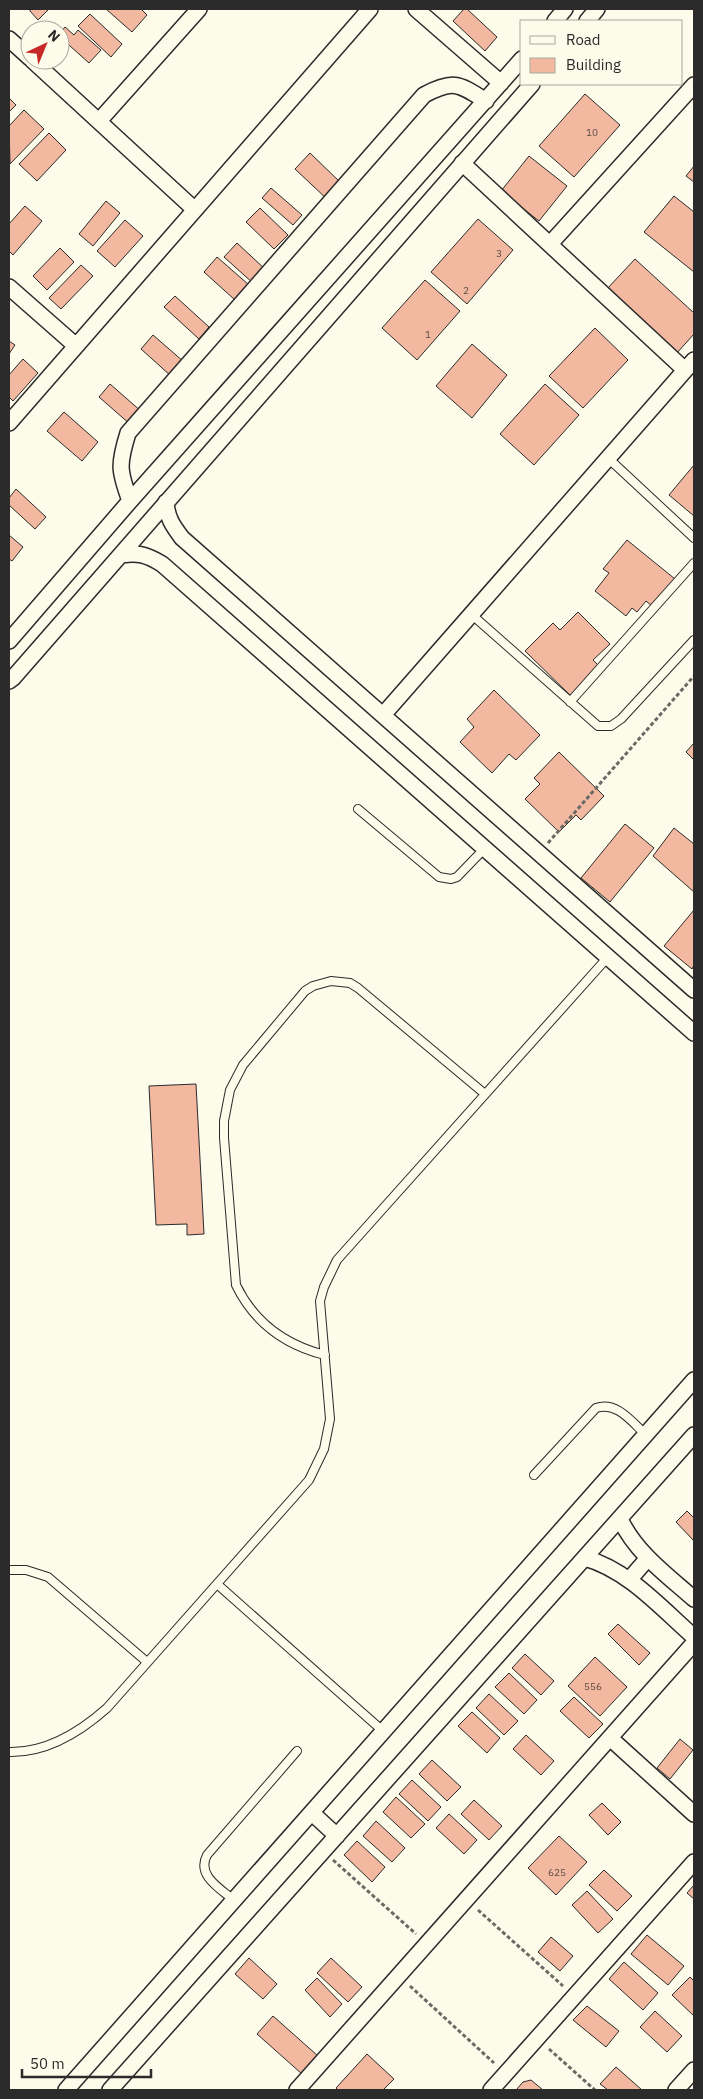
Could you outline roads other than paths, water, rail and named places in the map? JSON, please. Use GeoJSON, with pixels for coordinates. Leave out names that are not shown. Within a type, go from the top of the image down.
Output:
{"type":"FeatureCollection","features":[{"type":"Feature","properties":{"kind":"street"},"geometry":{"type":"LineString","coordinates":[[99,122],[200,9]]}},
{"type":"Feature","properties":{"kind":"street"},"geometry":{"type":"LineString","coordinates":[[9,423],[75,345],[370,9]]}},
{"type":"Feature","properties":{"kind":"street"},"geometry":{"type":"LineString","coordinates":[[416,9],[501,84]]}},
{"type":"Feature","properties":{"kind":"street"},"geometry":{"type":"LineString","coordinates":[[555,20],[565,9]]}},
{"type":"Feature","properties":{"kind":"street"},"geometry":{"type":"LineString","coordinates":[[587,20],[598,9]]}},
{"type":"Feature","properties":{"kind":"street"},"geometry":{"type":"LineString","coordinates":[[9,39],[20,49]]}},
{"type":"Feature","properties":{"kind":"street"},"geometry":{"type":"LineString","coordinates":[[9,641],[520,61]]}},
{"type":"Feature","properties":{"kind":"street"},"geometry":{"type":"LineString","coordinates":[[43,70],[194,209]]}},
{"type":"Feature","properties":{"kind":"street"},"geometry":{"type":"LineString","coordinates":[[130,502],[120,475],[122,454],[128,433],[424,95],[442,86],[461,85],[486,101]]}},
{"type":"Feature","properties":{"kind":"street"},"geometry":{"type":"LineString","coordinates":[[9,680],[13,678],[122,555],[414,217],[531,85]]}},
{"type":"Feature","properties":{"kind":"street"},"geometry":{"type":"LineString","coordinates":[[550,244],[694,85]]}},
{"type":"Feature","properties":{"kind":"street"},"geometry":{"type":"LineString","coordinates":[[383,715],[690,365],[550,244],[462,163]]}},
{"type":"Feature","properties":{"kind":"street"},"geometry":{"type":"LineString","coordinates":[[396,201],[414,217]]}},
{"type":"Feature","properties":{"kind":"street"},"geometry":{"type":"LineString","coordinates":[[9,287],[75,345]]}},
{"type":"Feature","properties":{"kind":"street"},"geometry":{"type":"LineString","coordinates":[[166,502],[167,514],[171,525],[182,538],[693,987]]}},
{"type":"Feature","properties":{"kind":"street"},"geometry":{"type":"LineString","coordinates":[[122,555],[135,553],[146,555],[162,564],[694,1033]]}},
{"type":"Feature","properties":{"kind":"street"},"geometry":{"type":"LineString","coordinates":[[66,2090],[694,1380]]}},
{"type":"Feature","properties":{"kind":"street"},"geometry":{"type":"LineString","coordinates":[[110,2090],[694,1435]]}},
{"type":"Feature","properties":{"kind":"street"},"geometry":{"type":"LineString","coordinates":[[620,1519],[632,1540],[648,1558],[694,1599]]}},
{"type":"Feature","properties":{"kind":"street"},"geometry":{"type":"LineString","coordinates":[[585,1558],[612,1568],[629,1580],[694,1637]]}},
{"type":"Feature","properties":{"kind":"street"},"geometry":{"type":"LineString","coordinates":[[629,1580],[648,1558]]}},
{"type":"Feature","properties":{"kind":"street"},"geometry":{"type":"LineString","coordinates":[[297,2090],[694,1642]]}},
{"type":"Feature","properties":{"kind":"street"},"geometry":{"type":"LineString","coordinates":[[610,1738],[694,1814]]}},
{"type":"Feature","properties":{"kind":"street"},"geometry":{"type":"LineString","coordinates":[[312,1813],[337,1836]]}},
{"type":"Feature","properties":{"kind":"street"},"geometry":{"type":"LineString","coordinates":[[491,2090],[694,1862]]}},
{"type":"Feature","properties":{"kind":"street"},"geometry":{"type":"LineString","coordinates":[[676,2090],[694,2070]]}},
{"type":"Feature","properties":{"kind":"lane"},"geometry":{"type":"LineString","coordinates":[[608,458],[694,538]]}},
{"type":"Feature","properties":{"kind":"lane"},"geometry":{"type":"LineString","coordinates":[[570,702],[694,563]]}},
{"type":"Feature","properties":{"kind":"lane"},"geometry":{"type":"LineString","coordinates":[[471,614],[598,726],[611,726],[622,719],[694,640]]}},
{"type":"Feature","properties":{"kind":"lane"},"geometry":{"type":"LineString","coordinates":[[358,809],[439,877],[451,878],[457,876],[485,848]]}},
{"type":"Feature","properties":{"kind":"lane"},"geometry":{"type":"LineString","coordinates":[[9,1752],[18,1752],[49,1745],[77,1732],[107,1708],[309,1480],[318,1465],[327,1441],[330,1419],[320,1301],[324,1286],[336,1260],[608,957]]}},
{"type":"Feature","properties":{"kind":"lane"},"geometry":{"type":"LineString","coordinates":[[325,1355],[294,1345],[268,1327],[248,1306],[236,1285],[224,1120],[230,1090],[242,1065],[305,991],[322,982],[340,981],[358,988],[484,1094]]}},
{"type":"Feature","properties":{"kind":"lane"},"geometry":{"type":"LineString","coordinates":[[534,1475],[596,1408],[606,1406],[618,1410],[646,1435]]}},
{"type":"Feature","properties":{"kind":"lane"},"geometry":{"type":"LineString","coordinates":[[9,1570],[26,1570],[48,1577],[147,1662]]}},
{"type":"Feature","properties":{"kind":"lane"},"geometry":{"type":"LineString","coordinates":[[217,1584],[384,1732]]}},
{"type":"Feature","properties":{"kind":"lane"},"geometry":{"type":"LineString","coordinates":[[235,1901],[208,1878],[203,1868],[204,1861],[207,1855],[297,1752]]}}]}
